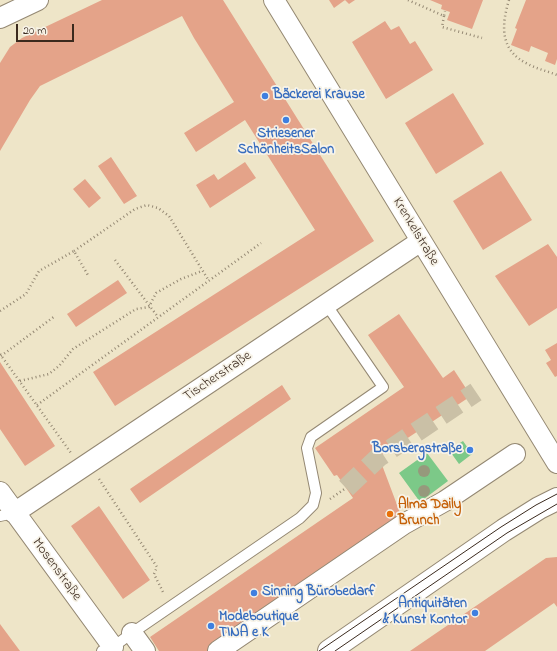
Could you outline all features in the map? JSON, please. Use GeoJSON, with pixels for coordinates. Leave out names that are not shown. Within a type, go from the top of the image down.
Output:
{"type":"FeatureCollection","features":[{"type":"Feature","properties":{"kind":"main road"},"geometry":{"type":"LineString","coordinates":[[329,651],[504,530],[539,508],[557,499]]}},
{"type":"Feature","properties":{"kind":"street"},"geometry":{"type":"LineString","coordinates":[[0,18],[38,0]]}},
{"type":"Feature","properties":{"kind":"street","name":"Krenkelstraße"},"geometry":{"type":"LineString","coordinates":[[274,0],[557,463]]}},
{"type":"Feature","properties":{"kind":"street","name":"Tischerstraße"},"geometry":{"type":"LineString","coordinates":[[7,515],[85,465],[421,241]]}},
{"type":"Feature","properties":{"kind":"street"},"geometry":{"type":"LineString","coordinates":[[218,651],[404,524],[445,501],[515,454]]}},
{"type":"Feature","properties":{"kind":"street","name":"Mosenstraße"},"geometry":{"type":"LineString","coordinates":[[0,492],[7,515],[107,649]]}},
{"type":"Feature","properties":{"kind":"street"},"geometry":{"type":"LineString","coordinates":[[132,633],[145,651]]}},
{"type":"Feature","properties":{"kind":"lane"},"geometry":{"type":"LineString","coordinates":[[107,649],[300,518],[313,506],[316,493],[307,448],[311,437],[383,387],[326,304]]}},
{"type":"Feature","properties":{"kind":"path"},"geometry":{"type":"LineString","coordinates":[[408,0],[444,16]]}},
{"type":"Feature","properties":{"kind":"path"},"geometry":{"type":"LineString","coordinates":[[509,0],[504,24],[505,41],[512,54],[527,64],[557,75]]}},
{"type":"Feature","properties":{"kind":"path"},"geometry":{"type":"LineString","coordinates":[[446,11],[442,27],[482,38]]}},
{"type":"Feature","properties":{"kind":"path"},"geometry":{"type":"LineString","coordinates":[[0,311],[26,294],[39,271],[74,252],[135,209],[147,205],[158,208],[169,216],[209,281]]}},
{"type":"Feature","properties":{"kind":"path"},"geometry":{"type":"LineString","coordinates":[[37,405],[261,243]]}},
{"type":"Feature","properties":{"kind":"path"},"geometry":{"type":"LineString","coordinates":[[74,252],[89,277]]}},
{"type":"Feature","properties":{"kind":"path"},"geometry":{"type":"LineString","coordinates":[[114,260],[158,317]]}},
{"type":"Feature","properties":{"kind":"path"},"geometry":{"type":"LineString","coordinates":[[149,307],[156,293],[181,278],[202,271]]}},
{"type":"Feature","properties":{"kind":"path"},"geometry":{"type":"LineString","coordinates":[[20,381],[49,374],[59,366],[73,349],[136,309],[149,307]]}},
{"type":"Feature","properties":{"kind":"path"},"geometry":{"type":"LineString","coordinates":[[55,316],[1,355],[37,405],[85,465],[157,566],[154,574],[170,607]]}},
{"type":"Feature","properties":{"kind":"green space"},"geometry":{"type":"Polygon","coordinates":[[[463,441],[472,454],[459,464],[449,450],[463,441]]]}},
{"type":"Feature","properties":{"kind":"green space"},"geometry":{"type":"Polygon","coordinates":[[[427,453],[448,481],[420,502],[399,473],[427,453]]]}},
{"type":"Feature","properties":{"kind":"building"},"geometry":{"type":"Polygon","coordinates":[[[102,0],[223,0],[374,241],[115,406],[93,372],[315,230],[245,120],[196,152],[184,133],[234,102],[182,16],[40,86],[0,151],[0,63],[10,47],[22,38],[102,0]]]}},
{"type":"Feature","properties":{"kind":"building"},"geometry":{"type":"Polygon","coordinates":[[[329,0],[345,0],[334,8],[329,0]]]}},
{"type":"Feature","properties":{"kind":"building"},"geometry":{"type":"Polygon","coordinates":[[[345,0],[355,0],[349,4],[345,0]]]}},
{"type":"Feature","properties":{"kind":"building"},"geometry":{"type":"Polygon","coordinates":[[[430,0],[483,0],[472,29],[447,20],[450,12],[441,9],[442,5],[430,0]]]}},
{"type":"Feature","properties":{"kind":"building"},"geometry":{"type":"Polygon","coordinates":[[[526,0],[557,0],[557,59],[555,65],[545,61],[548,53],[531,46],[529,52],[511,45],[517,29],[515,28],[526,0]]]}},
{"type":"Feature","properties":{"kind":"building"},"geometry":{"type":"Polygon","coordinates":[[[385,21],[391,30],[399,26],[410,44],[415,41],[433,70],[386,99],[352,42],[385,21]]]}},
{"type":"Feature","properties":{"kind":"building"},"geometry":{"type":"Polygon","coordinates":[[[453,93],[484,144],[436,174],[405,123],[453,93]]]}},
{"type":"Feature","properties":{"kind":"building"},"geometry":{"type":"Polygon","coordinates":[[[111,157],[137,196],[124,204],[98,166],[111,157]]]}},
{"type":"Feature","properties":{"kind":"building"},"geometry":{"type":"Polygon","coordinates":[[[245,162],[256,178],[210,208],[196,185],[214,174],[218,180],[245,162]]]}},
{"type":"Feature","properties":{"kind":"building"},"geometry":{"type":"Polygon","coordinates":[[[501,171],[532,220],[483,250],[453,201],[501,171]]]}},
{"type":"Feature","properties":{"kind":"building"},"geometry":{"type":"Polygon","coordinates":[[[85,179],[101,198],[89,208],[73,189],[85,179]]]}},
{"type":"Feature","properties":{"kind":"building"},"geometry":{"type":"Polygon","coordinates":[[[548,244],[557,257],[557,308],[529,326],[495,276],[548,244]]]}},
{"type":"Feature","properties":{"kind":"building"},"geometry":{"type":"Polygon","coordinates":[[[118,280],[127,293],[76,327],[67,314],[118,280]]]}},
{"type":"Feature","properties":{"kind":"building"},"geometry":{"type":"Polygon","coordinates":[[[399,314],[443,378],[454,370],[471,396],[379,457],[402,518],[208,651],[159,651],[150,637],[353,498],[337,475],[334,476],[315,448],[404,387],[368,335],[399,314]]]}},
{"type":"Feature","properties":{"kind":"building"},"geometry":{"type":"Polygon","coordinates":[[[557,343],[557,376],[555,377],[546,363],[551,360],[545,350],[557,343]]]}},
{"type":"Feature","properties":{"kind":"building"},"geometry":{"type":"Polygon","coordinates":[[[0,362],[55,446],[25,466],[0,429],[0,362]]]}},
{"type":"Feature","properties":{"kind":"building"},"geometry":{"type":"Polygon","coordinates":[[[282,385],[291,399],[140,503],[130,489],[282,385]]]}},
{"type":"Feature","properties":{"kind":"building"},"geometry":{"type":"Polygon","coordinates":[[[99,506],[150,580],[123,599],[71,526],[99,506]]]}},
{"type":"Feature","properties":{"kind":"building"},"geometry":{"type":"Polygon","coordinates":[[[557,557],[557,607],[554,603],[485,651],[410,651],[546,558],[557,557]]]}},
{"type":"Feature","properties":{"kind":"building"},"geometry":{"type":"Polygon","coordinates":[[[0,624],[20,651],[0,651],[0,624]]]}},
{"type":"Feature","properties":{"kind":"tunnel"},"geometry":{"type":"LineString","coordinates":[[346,488],[379,457],[476,392]]}},
{"type":"Feature","properties":{"kind":"tram line"},"geometry":{"type":"LineString","coordinates":[[319,651],[501,527],[557,494]]}},
{"type":"Feature","properties":{"kind":"tram line"},"geometry":{"type":"LineString","coordinates":[[335,651],[507,533],[557,504]]}},
{"type":"Feature","properties":{"kind":"place","name":"Bäckerei Krause"},"geometry":{"type":"Point","coordinates":[265,96]}},
{"type":"Feature","properties":{"kind":"place","name":"Striesener SchönheitsSalon"},"geometry":{"type":"Point","coordinates":[286,120]}},
{"type":"Feature","properties":{"kind":"place","name":"Borsbergstraße"},"geometry":{"type":"Point","coordinates":[470,450]}},
{"type":"Feature","properties":{"kind":"place","name":"Alma Daily Brunch"},"geometry":{"type":"Point","coordinates":[390,514]}},
{"type":"Feature","properties":{"kind":"place","name":"Sinning Bürobedarf"},"geometry":{"type":"Point","coordinates":[254,593]}},
{"type":"Feature","properties":{"kind":"place","name":"Antiquitäten & Kunst Kontor"},"geometry":{"type":"Point","coordinates":[475,613]}},
{"type":"Feature","properties":{"kind":"place","name":"Modeboutique TINA e K"},"geometry":{"type":"Point","coordinates":[211,626]}}]}
